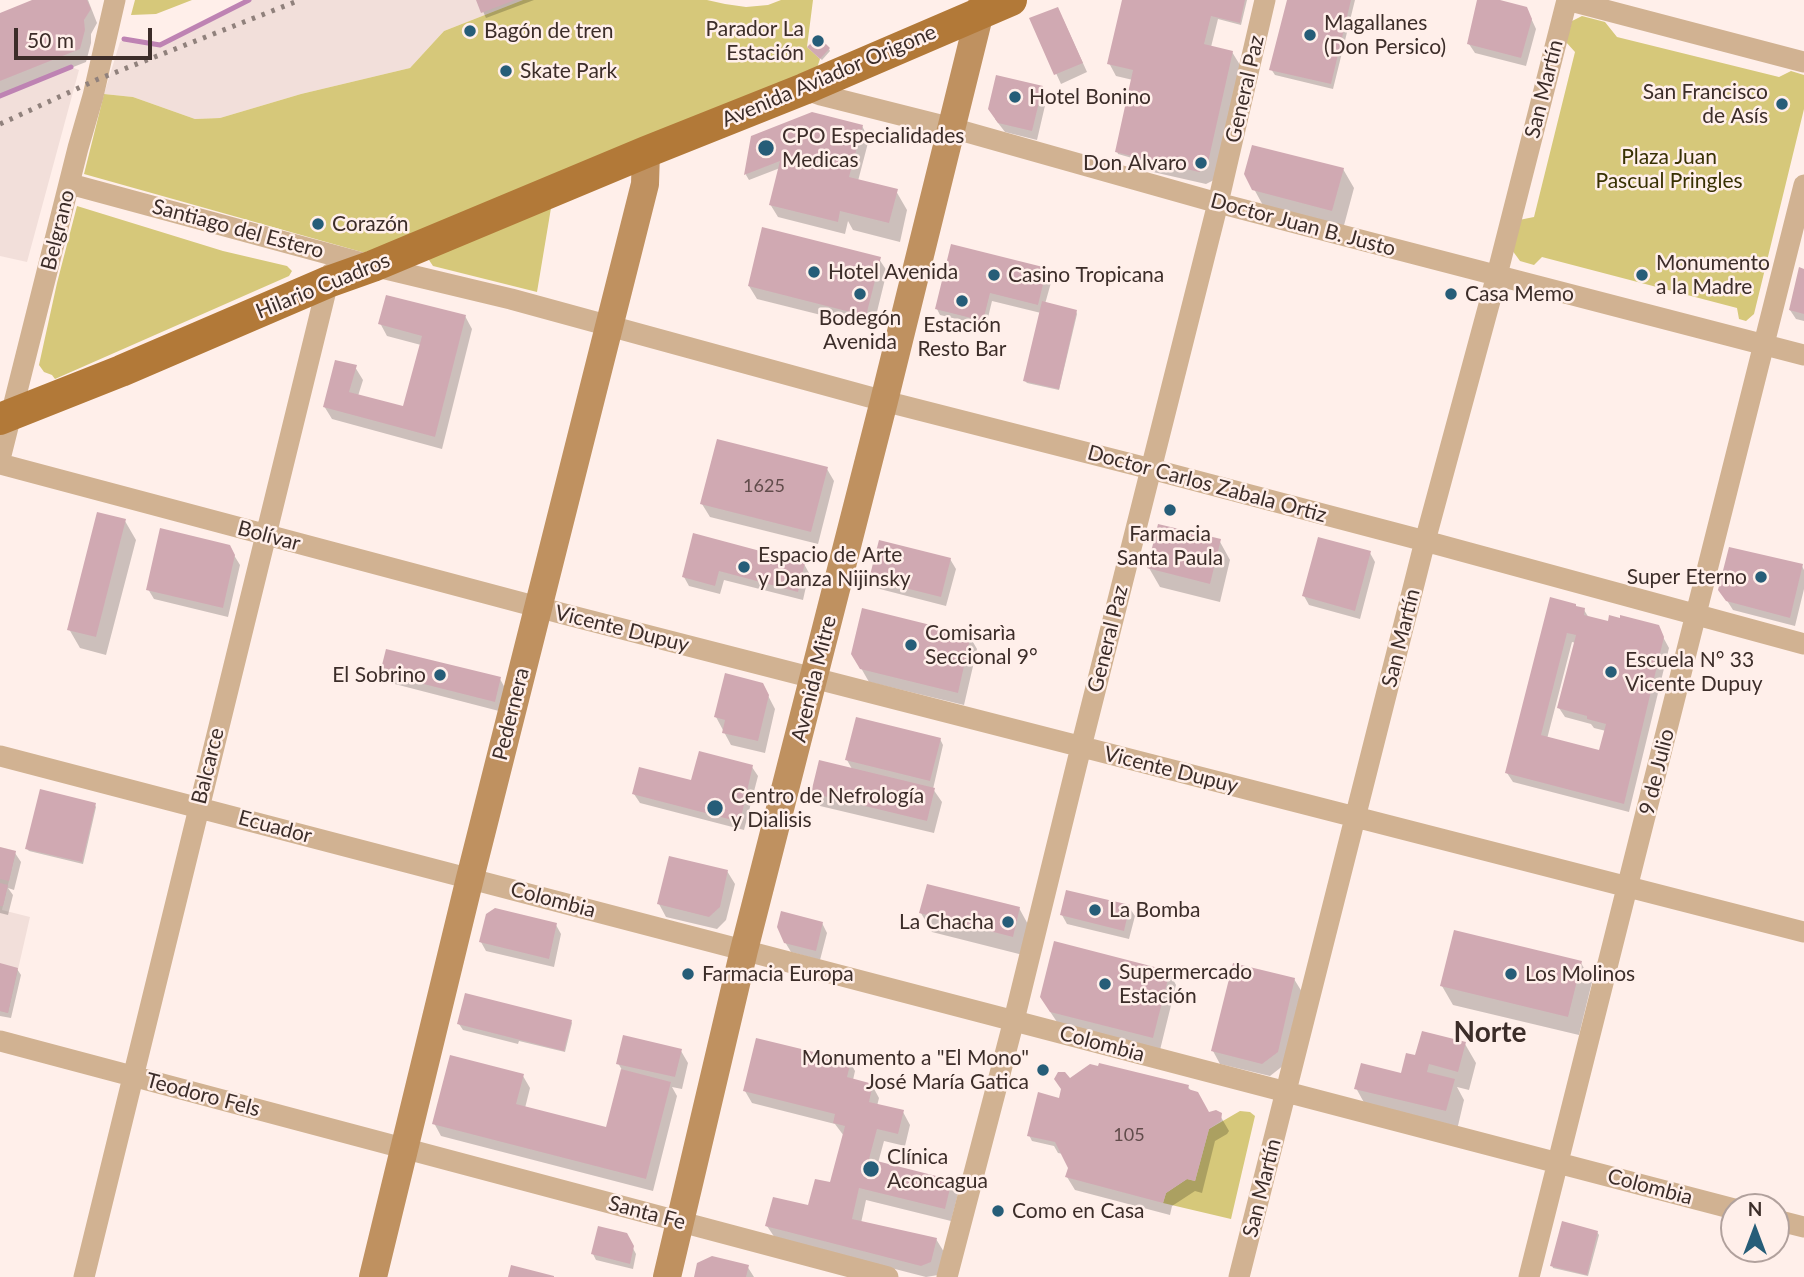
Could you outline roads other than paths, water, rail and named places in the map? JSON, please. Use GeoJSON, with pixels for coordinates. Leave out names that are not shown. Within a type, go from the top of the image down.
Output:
{"type":"FeatureCollection","features":[{"type":"Feature","properties":{"kind":"main road","name":"Avenida Aviador Origone"},"geometry":{"type":"LineString","coordinates":[[646,152],[804,89],[981,6],[1011,0]]}},
{"type":"Feature","properties":{"kind":"main road","name":"Avenida Mitre"},"geometry":{"type":"LineString","coordinates":[[667,1277],[744,950],[884,401],[981,6]]}},
{"type":"Feature","properties":{"kind":"main road","name":"Hilario Cuadros"},"geometry":{"type":"LineString","coordinates":[[6,416],[121,371],[331,268],[373,266],[646,152]]}},
{"type":"Feature","properties":{"kind":"main road","name":"Pedernera"},"geometry":{"type":"LineString","coordinates":[[373,1277],[470,878],[645,184],[646,152]]}},
{"type":"Feature","properties":{"kind":"street","name":"Belgrano"},"geometry":{"type":"LineString","coordinates":[[0,462],[6,416],[70,184],[115,0]]}},
{"type":"Feature","properties":{"kind":"street","name":"General Paz"},"geometry":{"type":"LineString","coordinates":[[947,1277],[1218,203],[1265,0]]}},
{"type":"Feature","properties":{"kind":"street"},"geometry":{"type":"LineString","coordinates":[[1567,0],[1804,62]]}},
{"type":"Feature","properties":{"kind":"street","name":"San Martín"},"geometry":{"type":"LineString","coordinates":[[1239,1277],[1425,541],[1497,275],[1567,0]]}},
{"type":"Feature","properties":{"kind":"street","name":"Doctor Juan B. Justo"},"geometry":{"type":"LineString","coordinates":[[804,89],[1218,203],[1804,355]]}},
{"type":"Feature","properties":{"kind":"street","name":"Santiago del Estero"},"geometry":{"type":"LineString","coordinates":[[70,184],[331,268]]}},
{"type":"Feature","properties":{"kind":"street","name":"9 de Julio"},"geometry":{"type":"LineString","coordinates":[[1529,1277],[1804,185]]}},
{"type":"Feature","properties":{"kind":"street"},"geometry":{"type":"LineString","coordinates":[[373,266],[610,326]]}},
{"type":"Feature","properties":{"kind":"street","name":"Balcarce"},"geometry":{"type":"LineString","coordinates":[[84,1277],[331,268]]}},
{"type":"Feature","properties":{"kind":"street","name":"Doctor Carlos Zabala Ortiz"},"geometry":{"type":"LineString","coordinates":[[610,326],[884,401],[1151,468],[1804,643]]}},
{"type":"Feature","properties":{"kind":"street","name":"Bolívar"},"geometry":{"type":"LineString","coordinates":[[0,462],[538,607]]}},
{"type":"Feature","properties":{"kind":"street","name":"Vicente Dupuy"},"geometry":{"type":"LineString","coordinates":[[538,607],[1804,932]]}},
{"type":"Feature","properties":{"kind":"street","name":"Ecuador"},"geometry":{"type":"LineString","coordinates":[[0,756],[470,878]]}},
{"type":"Feature","properties":{"kind":"street","name":"Colombia"},"geometry":{"type":"LineString","coordinates":[[470,878],[1720,1205]]}},
{"type":"Feature","properties":{"kind":"street","name":"Teodoro Fels"},"geometry":{"type":"LineString","coordinates":[[0,1041],[405,1149]]}},
{"type":"Feature","properties":{"kind":"street","name":"Santa Fe"},"geometry":{"type":"LineString","coordinates":[[405,1149],[888,1277]]}},
{"type":"Feature","properties":{"kind":"waterway"},"geometry":{"type":"LineString","coordinates":[[124,39],[160,45],[249,0]]}},
{"type":"Feature","properties":{"kind":"waterway"},"geometry":{"type":"LineString","coordinates":[[0,96],[71,67]]}},
{"type":"Feature","properties":{"kind":"railway"},"geometry":{"type":"LineString","coordinates":[[0,124],[96,80],[300,0]]}},
{"type":"Feature","properties":{"kind":"place","name":"Bagón de tren"},"geometry":{"type":"Point","coordinates":[470,31]}},
{"type":"Feature","properties":{"kind":"place","name":"Magallanes (Don Persico)"},"geometry":{"type":"Point","coordinates":[1310,35]}},
{"type":"Feature","properties":{"kind":"place","name":"Parador La Estación"},"geometry":{"type":"Point","coordinates":[818,41]}},
{"type":"Feature","properties":{"kind":"place","name":"Skate Park"},"geometry":{"type":"Point","coordinates":[506,71]}},
{"type":"Feature","properties":{"kind":"place","name":"Hotel Bonino"},"geometry":{"type":"Point","coordinates":[1015,97]}},
{"type":"Feature","properties":{"kind":"place","name":"San Francisco de Asís"},"geometry":{"type":"Point","coordinates":[1782,104]}},
{"type":"Feature","properties":{"kind":"place","name":"CPO Especialidades Medicas"},"geometry":{"type":"Point","coordinates":[766,148]}},
{"type":"Feature","properties":{"kind":"place","name":"Don Alvaro"},"geometry":{"type":"Point","coordinates":[1201,163]}},
{"type":"Feature","properties":{"kind":"place","name":"Corazón"},"geometry":{"type":"Point","coordinates":[318,224]}},
{"type":"Feature","properties":{"kind":"place","name":"Hotel Avenida"},"geometry":{"type":"Point","coordinates":[814,272]}},
{"type":"Feature","properties":{"kind":"place","name":"Casino Tropicana"},"geometry":{"type":"Point","coordinates":[994,275]}},
{"type":"Feature","properties":{"kind":"place","name":"Monumento a la Madre"},"geometry":{"type":"Point","coordinates":[1642,275]}},
{"type":"Feature","properties":{"kind":"place","name":"Bodegón Avenida"},"geometry":{"type":"Point","coordinates":[860,294]}},
{"type":"Feature","properties":{"kind":"place","name":"Casa Memo"},"geometry":{"type":"Point","coordinates":[1451,294]}},
{"type":"Feature","properties":{"kind":"place","name":"Estación Resto Bar"},"geometry":{"type":"Point","coordinates":[962,301]}},
{"type":"Feature","properties":{"kind":"place","name":"Farmacia Santa Paula"},"geometry":{"type":"Point","coordinates":[1170,510]}},
{"type":"Feature","properties":{"kind":"place","name":"Espacio de Arte y Danza Nijinsky"},"geometry":{"type":"Point","coordinates":[744,567]}},
{"type":"Feature","properties":{"kind":"place","name":"Super Eterno"},"geometry":{"type":"Point","coordinates":[1761,577]}},
{"type":"Feature","properties":{"kind":"place","name":"Comisarìa Seccional 9°"},"geometry":{"type":"Point","coordinates":[911,645]}},
{"type":"Feature","properties":{"kind":"place","name":"Escuela N° 33 Vicente Dupuy"},"geometry":{"type":"Point","coordinates":[1611,672]}},
{"type":"Feature","properties":{"kind":"place","name":"El Sobrino"},"geometry":{"type":"Point","coordinates":[440,675]}},
{"type":"Feature","properties":{"kind":"place","name":"Centro de Nefrología y Dialisis"},"geometry":{"type":"Point","coordinates":[715,808]}},
{"type":"Feature","properties":{"kind":"place","name":"La Bomba"},"geometry":{"type":"Point","coordinates":[1095,910]}},
{"type":"Feature","properties":{"kind":"place","name":"La Chacha"},"geometry":{"type":"Point","coordinates":[1008,922]}},
{"type":"Feature","properties":{"kind":"place","name":"Farmacia Europa"},"geometry":{"type":"Point","coordinates":[688,974]}},
{"type":"Feature","properties":{"kind":"place","name":"Los Molinos"},"geometry":{"type":"Point","coordinates":[1511,974]}},
{"type":"Feature","properties":{"kind":"place","name":"Supermercado Estación"},"geometry":{"type":"Point","coordinates":[1105,984]}},
{"type":"Feature","properties":{"kind":"place","name":"Monumento a \"El Mono\" José María Gatica"},"geometry":{"type":"Point","coordinates":[1043,1070]}},
{"type":"Feature","properties":{"kind":"place","name":"Clínica Aconcagua"},"geometry":{"type":"Point","coordinates":[871,1169]}},
{"type":"Feature","properties":{"kind":"place","name":"Como en Casa"},"geometry":{"type":"Point","coordinates":[998,1211]}},
{"type":"Feature","properties":{"kind":"district","name":"Norte"},"geometry":{"type":"Point","coordinates":[1490,1033]}},
{"type":"Feature","properties":{"kind":"park label","name":"Plaza Juan Pascual Pringles"},"geometry":{"type":"Point","coordinates":[1669,169]}}]}
